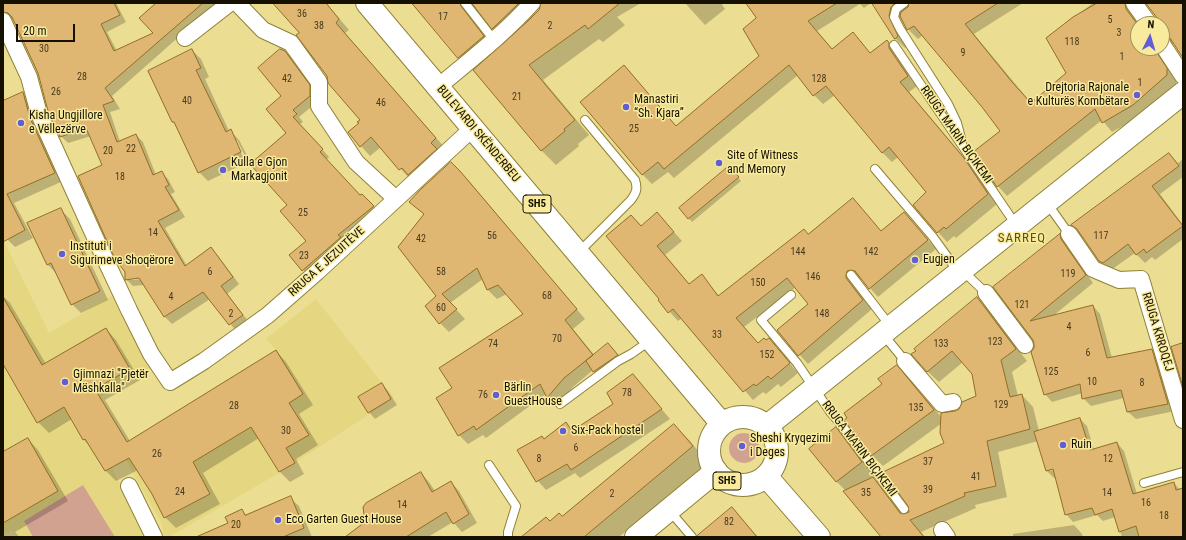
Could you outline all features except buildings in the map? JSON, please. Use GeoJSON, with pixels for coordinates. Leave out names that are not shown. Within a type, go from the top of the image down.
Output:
{"type":"FeatureCollection","features":[{"type":"Feature","properties":{"kind":"main road","name":"BULEVARDI SKËNDERBEU"},"geometry":{"type":"LineString","coordinates":[[367,3],[652,339],[722,424]]}},
{"type":"Feature","properties":{"kind":"main road","name":"RRUGA MARIN BIÇIKEMI"},"geometry":{"type":"LineString","coordinates":[[767,426],[814,390],[1183,93]]}},
{"type":"Feature","properties":{"kind":"main road"},"geometry":{"type":"LineString","coordinates":[[722,424],[731,419],[740,417],[750,418],[767,426],[774,435],[777,446],[777,457],[773,467],[766,476],[819,537]]}},
{"type":"Feature","properties":{"kind":"main road","name":"SH5"},"geometry":{"type":"LineString","coordinates":[[722,424],[716,430],[709,446],[711,464],[716,471],[724,479],[734,484],[746,485],[757,482],[766,476]]}},
{"type":"Feature","properties":{"kind":"main road"},"geometry":{"type":"LineString","coordinates":[[636,537],[716,471]]}},
{"type":"Feature","properties":{"kind":"street"},"geometry":{"type":"LineString","coordinates":[[185,38],[230,3]]}},
{"type":"Feature","properties":{"kind":"street"},"geometry":{"type":"LineString","coordinates":[[237,3],[263,30],[291,43],[319,82],[319,106],[356,162],[396,199]]}},
{"type":"Feature","properties":{"kind":"street"},"geometry":{"type":"LineString","coordinates":[[438,87],[516,21],[532,3]]}},
{"type":"Feature","properties":{"kind":"street"},"geometry":{"type":"LineString","coordinates":[[1134,3],[1143,16]]}},
{"type":"Feature","properties":{"kind":"street","name":"RRUGA E JEZUITËVE"},"geometry":{"type":"LineString","coordinates":[[3,21],[29,77],[39,114],[98,244],[151,354],[170,382],[204,361],[268,315],[317,272],[473,128]]}},
{"type":"Feature","properties":{"kind":"street"},"geometry":{"type":"LineString","coordinates":[[1170,56],[1183,76]]}},
{"type":"Feature","properties":{"kind":"street","name":"RRUGA KRROQEJ"},"geometry":{"type":"LineString","coordinates":[[1068,234],[1093,269],[1118,280],[1141,279],[1183,420]]}},
{"type":"Feature","properties":{"kind":"street"},"geometry":{"type":"LineString","coordinates":[[986,293],[1025,345]]}},
{"type":"Feature","properties":{"kind":"street"},"geometry":{"type":"LineString","coordinates":[[905,361],[942,404],[953,402]]}},
{"type":"Feature","properties":{"kind":"street"},"geometry":{"type":"LineString","coordinates":[[129,486],[154,537]]}},
{"type":"Feature","properties":{"kind":"lane"},"geometry":{"type":"LineString","coordinates":[[465,3],[494,40]]}},
{"type":"Feature","properties":{"kind":"lane"},"geometry":{"type":"LineString","coordinates":[[904,3],[896,9],[894,17],[900,29],[948,104],[957,123],[964,149]]}},
{"type":"Feature","properties":{"kind":"lane","name":"RRUGA MARIN BIÇIKEMI"},"geometry":{"type":"LineString","coordinates":[[894,45],[1017,226]]}},
{"type":"Feature","properties":{"kind":"lane"},"geometry":{"type":"LineString","coordinates":[[578,253],[631,200],[636,193],[637,186],[635,180],[585,120]]}},
{"type":"Feature","properties":{"kind":"lane"},"geometry":{"type":"LineString","coordinates":[[875,169],[961,271],[986,293]]}},
{"type":"Feature","properties":{"kind":"lane","name":"RRUGA KRROQEJ"},"geometry":{"type":"LineString","coordinates":[[1047,202],[1068,234]]}},
{"type":"Feature","properties":{"kind":"lane"},"geometry":{"type":"LineString","coordinates":[[851,275],[887,330],[905,361]]}},
{"type":"Feature","properties":{"kind":"lane","name":"RRUGA MARIN BIÇIKEMI"},"geometry":{"type":"LineString","coordinates":[[792,295],[761,320],[797,363],[814,390],[904,509]]}},
{"type":"Feature","properties":{"kind":"lane"},"geometry":{"type":"LineString","coordinates":[[560,404],[618,361],[652,339]]}},
{"type":"Feature","properties":{"kind":"lane"},"geometry":{"type":"LineString","coordinates":[[489,465],[516,506],[508,532],[508,537]]}},
{"type":"Feature","properties":{"kind":"lane"},"geometry":{"type":"LineString","coordinates":[[1144,483],[1183,472]]}},
{"type":"Feature","properties":{"kind":"lane"},"geometry":{"type":"LineString","coordinates":[[669,510],[692,537]]}},
{"type":"Feature","properties":{"kind":"shaded area","name":"Gjimnazi \"Pjetër Mëshkalla\""},"geometry":{"type":"Polygon","coordinates":[[[3,239],[49,333],[115,294],[152,367],[100,397],[117,425],[113,430],[109,461],[146,537],[17,537],[12,529],[3,535],[3,239]]]}},
{"type":"Feature","properties":{"kind":"shaded area"},"geometry":{"type":"Polygon","coordinates":[[[316,299],[394,398],[284,470],[169,537],[164,537],[162,524],[119,448],[276,350],[266,339],[316,299]]]}},
{"type":"Feature","properties":{"kind":"shaded area"},"geometry":{"type":"Polygon","coordinates":[[[744,433],[755,437],[759,448],[755,459],[744,463],[733,459],[729,448],[733,437],[744,433]]]}},
{"type":"Feature","properties":{"kind":"shaded area"},"geometry":{"type":"Polygon","coordinates":[[[83,485],[115,537],[33,537],[24,521],[83,485]]]}},
{"type":"Feature","properties":{"kind":"place","name":"Drejtoria Rajonale e Kulturës Kombëtare"},"geometry":{"type":"Point","coordinates":[1137,95]}},
{"type":"Feature","properties":{"kind":"place","name":"Manastiri “Sh. Kjara”"},"geometry":{"type":"Point","coordinates":[626,107]}},
{"type":"Feature","properties":{"kind":"place","name":"Kisha Ungjillore e Vëllezërve"},"geometry":{"type":"Point","coordinates":[21,123]}},
{"type":"Feature","properties":{"kind":"place","name":"Site of Witness and Memory"},"geometry":{"type":"Point","coordinates":[719,163]}},
{"type":"Feature","properties":{"kind":"place","name":"Kulla e Gjon Markagjonit"},"geometry":{"type":"Point","coordinates":[223,170]}},
{"type":"Feature","properties":{"kind":"place","name":"Instituti i Sigurimeve Shoqërore"},"geometry":{"type":"Point","coordinates":[62,254]}},
{"type":"Feature","properties":{"kind":"place","name":"Eugjen"},"geometry":{"type":"Point","coordinates":[915,260]}},
{"type":"Feature","properties":{"kind":"place","name":"Gjimnazi \"Pjetër Mëshkalla\""},"geometry":{"type":"Point","coordinates":[65,382]}},
{"type":"Feature","properties":{"kind":"place","name":"Bärlin GuestHouse"},"geometry":{"type":"Point","coordinates":[496,395]}},
{"type":"Feature","properties":{"kind":"place","name":"Six-Pack hostel"},"geometry":{"type":"Point","coordinates":[563,431]}},
{"type":"Feature","properties":{"kind":"place","name":"Ruin"},"geometry":{"type":"Point","coordinates":[1063,445]}},
{"type":"Feature","properties":{"kind":"place","name":"Sheshi Kryqezimi i Deges"},"geometry":{"type":"Point","coordinates":[742,446]}},
{"type":"Feature","properties":{"kind":"place","name":"Eco Garten Guest House"},"geometry":{"type":"Point","coordinates":[278,520]}},
{"type":"Feature","properties":{"kind":"district","name":"SARREQ"},"geometry":{"type":"Point","coordinates":[1022,239]}}]}
